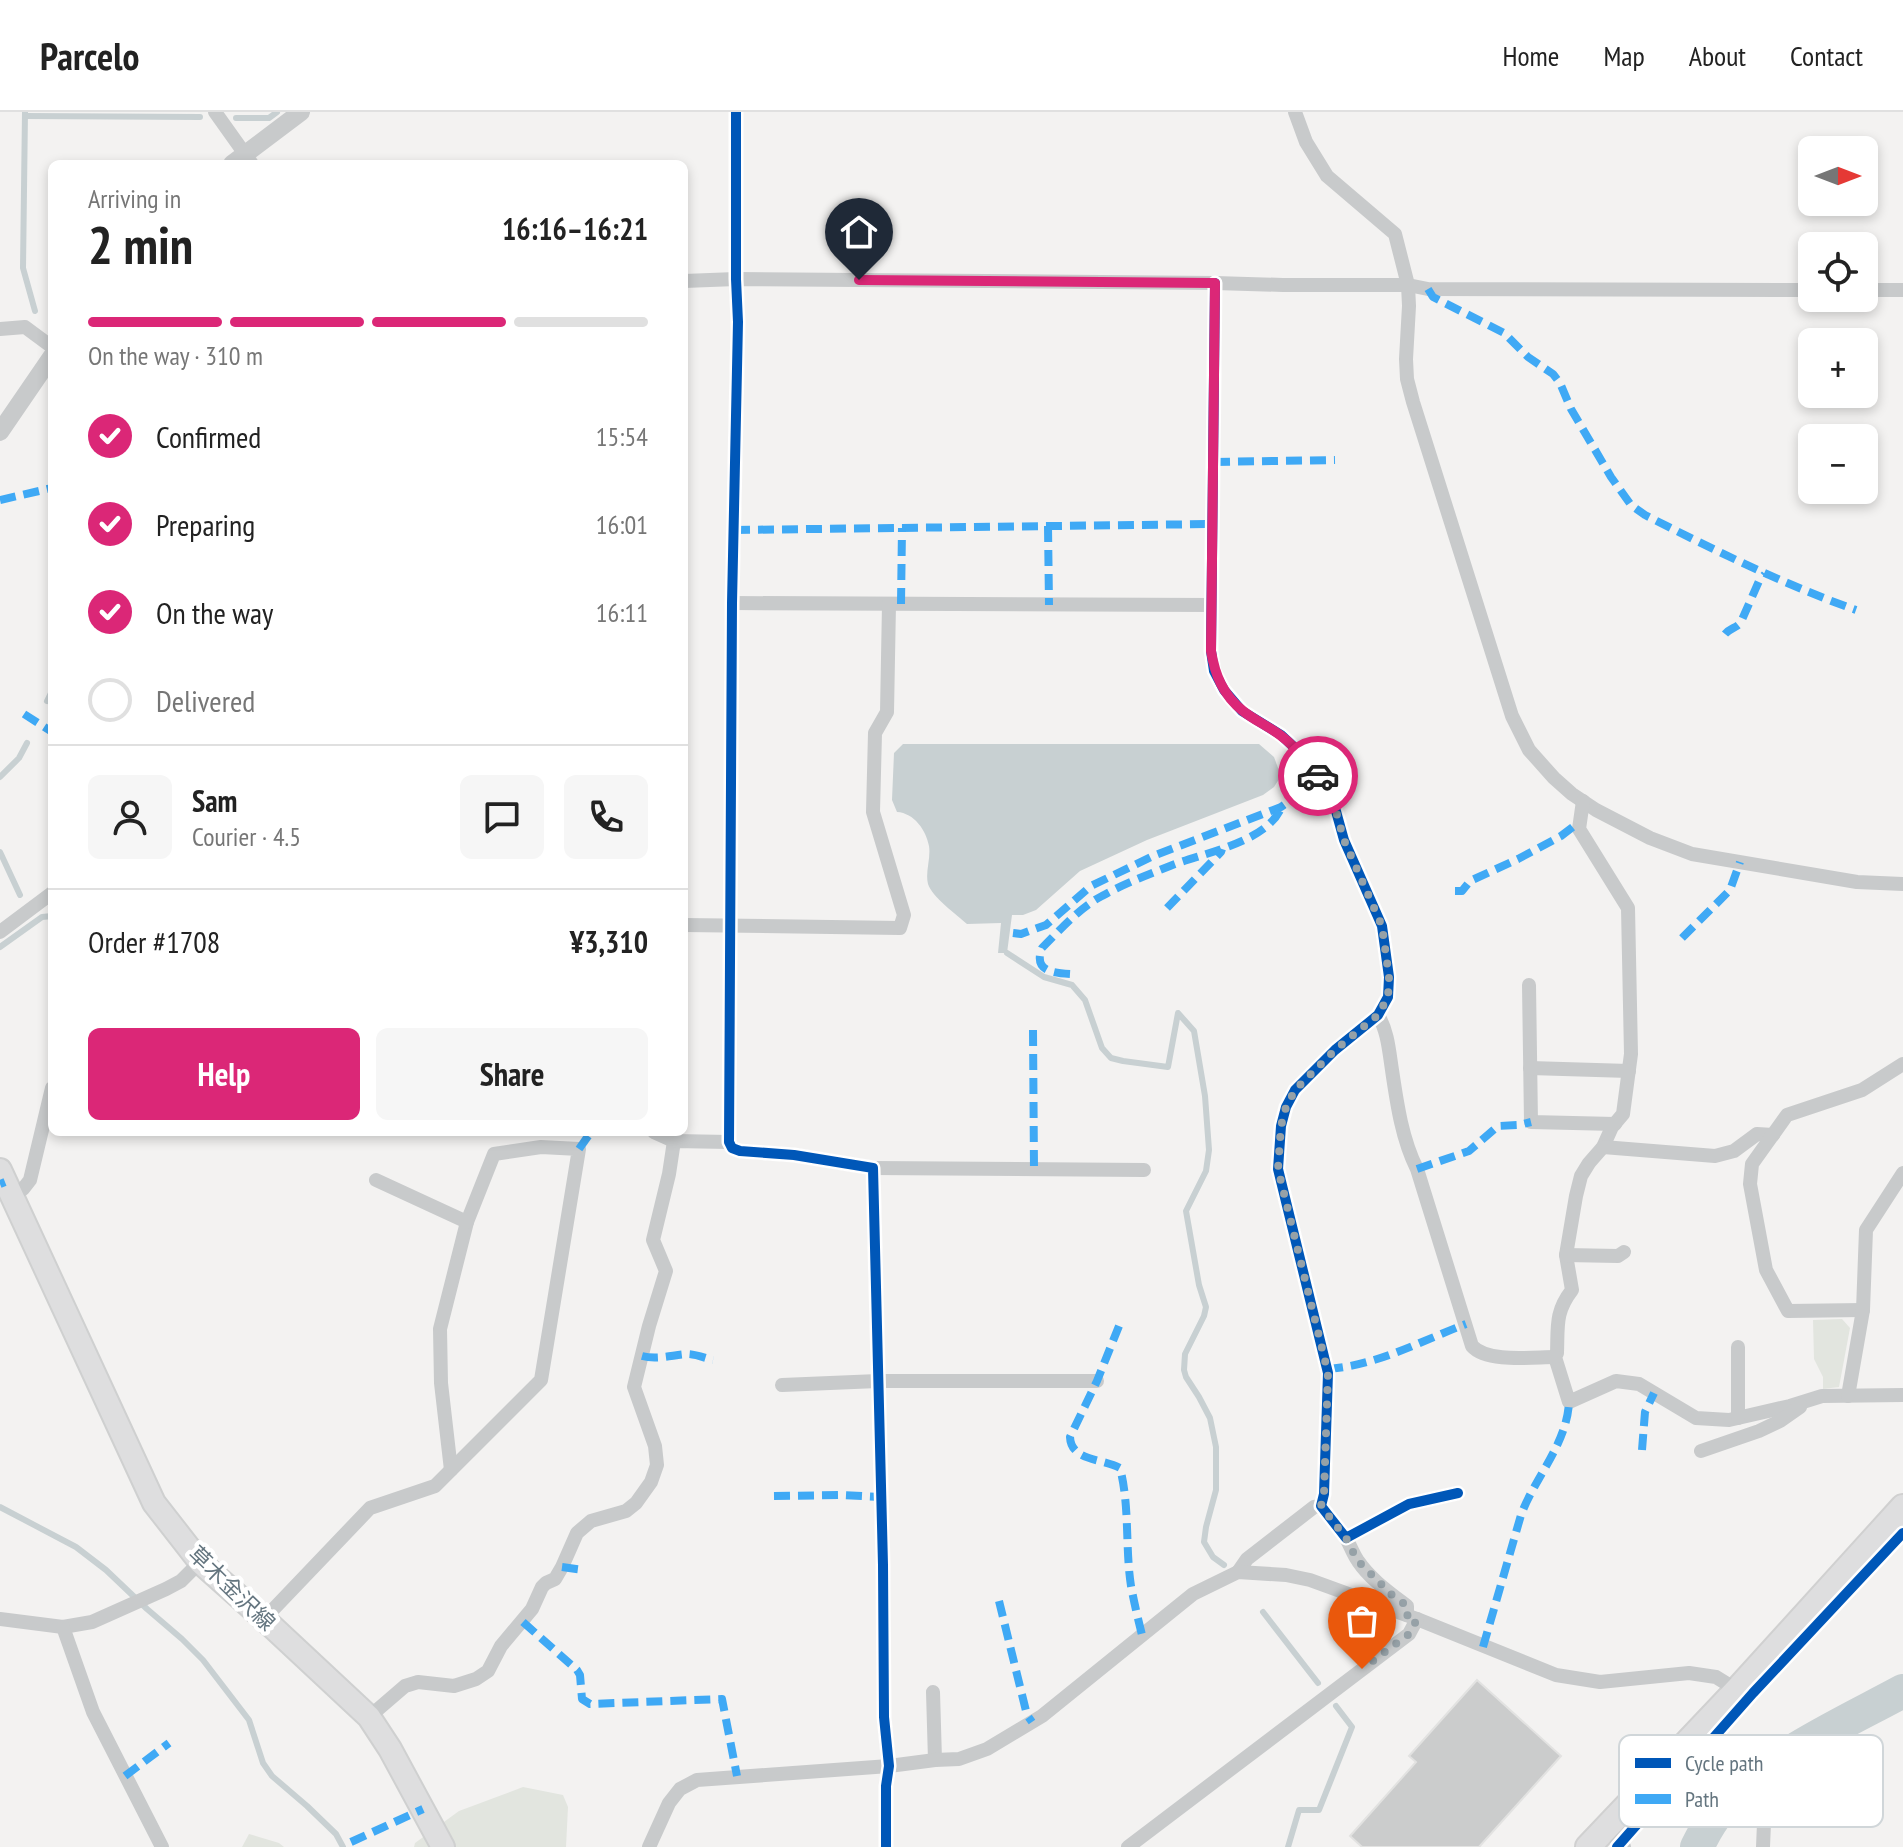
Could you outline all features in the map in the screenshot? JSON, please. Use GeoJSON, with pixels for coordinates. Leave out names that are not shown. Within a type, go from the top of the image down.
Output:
{"type":"FeatureCollection","features":[{"type":"Feature","properties":{"kind":"main road","name":"草木金沢線"},"geometry":{"type":"LineString","coordinates":[[0,1170],[154,1503],[200,1562],[369,1717],[390,1749],[443,1847]]}},
{"type":"Feature","properties":{"kind":"main road"},"geometry":{"type":"LineString","coordinates":[[1694,1735],[1903,1507]]}},
{"type":"Feature","properties":{"kind":"main road"},"geometry":{"type":"LineString","coordinates":[[1588,1847],[1619,1813]]}},
{"type":"Feature","properties":{"kind":"street"},"geometry":{"type":"LineString","coordinates":[[215,112],[242,160]]}},
{"type":"Feature","properties":{"kind":"street"},"geometry":{"type":"LineString","coordinates":[[244,160],[301,112]]}},
{"type":"Feature","properties":{"kind":"street"},"geometry":{"type":"LineString","coordinates":[[736,112],[738,322],[732,603],[729,1142],[732,1148],[740,1151],[794,1155],[873,1168],[1144,1170]]}},
{"type":"Feature","properties":{"kind":"street"},"geometry":{"type":"LineString","coordinates":[[1295,112],[1306,142],[1327,176],[1395,234],[1408,285],[1407,379],[1512,716],[1529,750],[1554,778],[1583,801],[1650,838],[1692,854],[1857,882],[1903,884]]}},
{"type":"Feature","properties":{"kind":"street"},"geometry":{"type":"LineString","coordinates":[[688,281],[1798,290]]}},
{"type":"Feature","properties":{"kind":"street"},"geometry":{"type":"LineString","coordinates":[[1215,283],[1214,671],[1224,690],[1242,711],[1281,735],[1318,776],[1334,804],[1344,840],[1382,926],[1389,977],[1388,997],[1378,1015],[1335,1050],[1295,1090],[1286,1107],[1278,1149],[1278,1169],[1328,1373],[1321,1506]]}},
{"type":"Feature","properties":{"kind":"street"},"geometry":{"type":"LineString","coordinates":[[1878,290],[1903,290]]}},
{"type":"Feature","properties":{"kind":"street"},"geometry":{"type":"LineString","coordinates":[[0,329],[25,327],[48,344]]}},
{"type":"Feature","properties":{"kind":"street"},"geometry":{"type":"LineString","coordinates":[[0,432],[48,362]]}},
{"type":"Feature","properties":{"kind":"street"},"geometry":{"type":"LineString","coordinates":[[732,603],[1212,605]]}},
{"type":"Feature","properties":{"kind":"street"},"geometry":{"type":"LineString","coordinates":[[688,925],[900,928],[904,915],[873,812],[875,733],[887,712],[889,604]]}},
{"type":"Feature","properties":{"kind":"street"},"geometry":{"type":"LineString","coordinates":[[1583,801],[1579,829],[1628,908],[1631,1054],[1623,1114],[1581,1176],[1568,1232],[1566,1255],[1572,1290],[1562,1303],[1558,1316],[1555,1357],[1569,1402],[1616,1381],[1639,1384],[1696,1418],[1729,1420],[1822,1396],[1903,1395]]}},
{"type":"Feature","properties":{"kind":"street"},"geometry":{"type":"LineString","coordinates":[[0,932],[48,896]]}},
{"type":"Feature","properties":{"kind":"street"},"geometry":{"type":"LineString","coordinates":[[1529,985],[1531,1122],[1615,1124]]}},
{"type":"Feature","properties":{"kind":"street"},"geometry":{"type":"LineString","coordinates":[[1378,1015],[1385,1027],[1409,1153],[1417,1169],[1472,1346],[1479,1353],[1504,1357],[1555,1357]]}},
{"type":"Feature","properties":{"kind":"street"},"geometry":{"type":"LineString","coordinates":[[1863,1310],[1788,1311],[1766,1270],[1750,1184],[1752,1164],[1787,1115],[1862,1090],[1903,1064]]}},
{"type":"Feature","properties":{"kind":"street"},"geometry":{"type":"LineString","coordinates":[[1530,1068],[1629,1071]]}},
{"type":"Feature","properties":{"kind":"street"},"geometry":{"type":"LineString","coordinates":[[11,1195],[23,1189],[30,1180],[48,1105]]}},
{"type":"Feature","properties":{"kind":"street"},"geometry":{"type":"LineString","coordinates":[[1603,1147],[1715,1156],[1734,1151],[1757,1134],[1773,1135]]}},
{"type":"Feature","properties":{"kind":"street"},"geometry":{"type":"LineString","coordinates":[[663,1136],[674,1141],[729,1142]]}},
{"type":"Feature","properties":{"kind":"street"},"geometry":{"type":"LineString","coordinates":[[369,1717],[405,1686],[418,1682],[454,1686],[476,1679],[488,1671],[501,1646],[532,1609],[542,1587],[555,1579],[577,1533],[591,1521],[626,1511],[651,1482],[657,1465],[655,1446],[634,1387],[666,1271],[653,1240],[674,1141]]}},
{"type":"Feature","properties":{"kind":"street"},"geometry":{"type":"LineString","coordinates":[[264,1619],[370,1508],[435,1486],[451,1470],[541,1380],[579,1149],[541,1147],[494,1154],[467,1222],[440,1329],[441,1383],[451,1470]]}},
{"type":"Feature","properties":{"kind":"street"},"geometry":{"type":"LineString","coordinates":[[873,1168],[884,1717],[889,1766],[886,1847]]}},
{"type":"Feature","properties":{"kind":"street"},"geometry":{"type":"LineString","coordinates":[[1848,1396],[1863,1310],[1866,1230],[1903,1173]]}},
{"type":"Feature","properties":{"kind":"street"},"geometry":{"type":"LineString","coordinates":[[376,1180],[467,1222]]}},
{"type":"Feature","properties":{"kind":"street"},"geometry":{"type":"LineString","coordinates":[[1566,1255],[1618,1256],[1624,1252]]}},
{"type":"Feature","properties":{"kind":"street"},"geometry":{"type":"LineString","coordinates":[[1738,1347],[1738,1418]]}},
{"type":"Feature","properties":{"kind":"street"},"geometry":{"type":"LineString","coordinates":[[782,1385],[878,1381],[1097,1381]]}},
{"type":"Feature","properties":{"kind":"street"},"geometry":{"type":"LineString","coordinates":[[1701,1451],[1780,1421],[1800,1407],[1800,1403]]}},
{"type":"Feature","properties":{"kind":"street"},"geometry":{"type":"LineString","coordinates":[[1346,1538],[1409,1504],[1458,1493]]}},
{"type":"Feature","properties":{"kind":"street"},"geometry":{"type":"LineString","coordinates":[[1128,1847],[1409,1634],[1412,1617],[1407,1606],[1357,1560],[1346,1538],[1321,1506]]}},
{"type":"Feature","properties":{"kind":"street"},"geometry":{"type":"LineString","coordinates":[[649,1847],[669,1803],[680,1789],[697,1780],[959,1759],[987,1749],[1042,1716],[1193,1594],[1238,1572],[1247,1559],[1314,1507],[1321,1506]]}},
{"type":"Feature","properties":{"kind":"street"},"geometry":{"type":"LineString","coordinates":[[0,1619],[63,1627],[92,1622],[181,1581],[200,1562]]}},
{"type":"Feature","properties":{"kind":"street"},"geometry":{"type":"LineString","coordinates":[[1238,1572],[1310,1580],[1556,1675],[1600,1682],[1689,1673],[1716,1677],[1737,1690]]}},
{"type":"Feature","properties":{"kind":"street"},"geometry":{"type":"LineString","coordinates":[[63,1627],[93,1712],[162,1847]]}},
{"type":"Feature","properties":{"kind":"street"},"geometry":{"type":"LineString","coordinates":[[933,1692],[935,1760]]}},
{"type":"Feature","properties":{"kind":"street"},"geometry":{"type":"LineString","coordinates":[[1607,1825],[1624,1847]]}},
{"type":"Feature","properties":{"kind":"street"},"geometry":{"type":"LineString","coordinates":[[1763,1847],[1764,1827]]}},
{"type":"Feature","properties":{"kind":"shaded area"},"geometry":{"type":"Polygon","coordinates":[[[903,744],[1259,744],[1274,757],[1281,776],[1274,787],[1263,795],[1147,840],[1080,871],[1036,910],[1012,915],[1007,953],[998,953],[1001,923],[967,924],[930,889],[927,875],[929,851],[925,834],[909,815],[897,812],[892,800],[894,753],[903,744]]]}},
{"type":"Feature","properties":{"kind":"shaded area"},"geometry":{"type":"Polygon","coordinates":[[[1842,1319],[1850,1328],[1839,1387],[1823,1389],[1823,1377],[1814,1359],[1813,1320],[1842,1319]]]}},
{"type":"Feature","properties":{"kind":"shaded area"},"geometry":{"type":"Polygon","coordinates":[[[523,1787],[563,1795],[568,1807],[566,1847],[414,1847],[415,1843],[459,1811],[523,1787]]]}},
{"type":"Feature","properties":{"kind":"shaded area"},"geometry":{"type":"Polygon","coordinates":[[[249,1834],[279,1843],[284,1847],[242,1847],[249,1834]]]}},
{"type":"Feature","properties":{"kind":"building"},"geometry":{"type":"Polygon","coordinates":[[[1477,1680],[1561,1756],[1479,1847],[1362,1847],[1350,1836],[1416,1762],[1409,1756],[1477,1680]]]}},
{"type":"Feature","properties":{"kind":"waterway"},"geometry":{"type":"LineString","coordinates":[[25,112],[23,268],[35,311]]}},
{"type":"Feature","properties":{"kind":"waterway"},"geometry":{"type":"LineString","coordinates":[[236,118],[269,118],[277,112]]}},
{"type":"Feature","properties":{"kind":"waterway"},"geometry":{"type":"LineString","coordinates":[[25,116],[200,117]]}},
{"type":"Feature","properties":{"kind":"waterway"},"geometry":{"type":"LineString","coordinates":[[0,777],[19,758],[27,743]]}},
{"type":"Feature","properties":{"kind":"waterway"},"geometry":{"type":"LineString","coordinates":[[0,852],[20,895]]}},
{"type":"Feature","properties":{"kind":"waterway"},"geometry":{"type":"LineString","coordinates":[[0,947],[42,917],[48,916]]}},
{"type":"Feature","properties":{"kind":"waterway"},"geometry":{"type":"LineString","coordinates":[[1007,953],[1044,977],[1072,985],[1085,1000],[1102,1048],[1111,1058],[1168,1067],[1178,1013],[1194,1031],[1205,1096],[1209,1150],[1206,1171],[1186,1211],[1206,1307],[1185,1354],[1184,1370],[1210,1418],[1216,1447],[1216,1490],[1204,1542],[1213,1557],[1224,1565]]}},
{"type":"Feature","properties":{"kind":"waterway"},"geometry":{"type":"LineString","coordinates":[[0,1507],[76,1547],[182,1639],[203,1660],[249,1720],[263,1763],[272,1776],[336,1834],[343,1847]]}},
{"type":"Feature","properties":{"kind":"waterway"},"geometry":{"type":"LineString","coordinates":[[1263,1612],[1318,1683]]}},
{"type":"Feature","properties":{"kind":"waterway"},"geometry":{"type":"LineString","coordinates":[[1821,1735],[1903,1691]]}},
{"type":"Feature","properties":{"kind":"waterway"},"geometry":{"type":"LineString","coordinates":[[1288,1847],[1299,1810],[1319,1810],[1352,1727],[1336,1706]]}},
{"type":"Feature","properties":{"kind":"waterway"},"geometry":{"type":"LineString","coordinates":[[1697,1847],[1708,1827]]}},
{"type":"Feature","properties":{"kind":"marked path"},"geometry":{"type":"LineString","coordinates":[[1428,289],[1433,297],[1504,333],[1528,357],[1553,374],[1611,477],[1631,505],[1645,515],[1749,566],[1856,610]]}},
{"type":"Feature","properties":{"kind":"marked path"},"geometry":{"type":"LineString","coordinates":[[1214,462],[1335,460]]}},
{"type":"Feature","properties":{"kind":"marked path"},"geometry":{"type":"LineString","coordinates":[[0,500],[48,489]]}},
{"type":"Feature","properties":{"kind":"marked path"},"geometry":{"type":"LineString","coordinates":[[734,530],[1213,524]]}},
{"type":"Feature","properties":{"kind":"marked path"},"geometry":{"type":"LineString","coordinates":[[1048,526],[1049,605]]}},
{"type":"Feature","properties":{"kind":"marked path"},"geometry":{"type":"LineString","coordinates":[[901,604],[902,528]]}},
{"type":"Feature","properties":{"kind":"marked path"},"geometry":{"type":"LineString","coordinates":[[1725,634],[1741,622],[1765,574]]}},
{"type":"Feature","properties":{"kind":"marked path"},"geometry":{"type":"LineString","coordinates":[[24,714],[48,729]]}},
{"type":"Feature","properties":{"kind":"marked path"},"geometry":{"type":"LineString","coordinates":[[1013,933],[1021,934],[1046,925],[1091,886],[1153,856],[1281,807],[1296,796],[1311,767]]}},
{"type":"Feature","properties":{"kind":"marked path"},"geometry":{"type":"LineString","coordinates":[[1070,974],[1046,969],[1040,962],[1040,956],[1042,948],[1085,907],[1135,880],[1248,838],[1262,830],[1281,808]]}},
{"type":"Feature","properties":{"kind":"marked path"},"geometry":{"type":"LineString","coordinates":[[1455,891],[1462,891],[1470,881],[1579,825]]}},
{"type":"Feature","properties":{"kind":"marked path"},"geometry":{"type":"LineString","coordinates":[[1167,908],[1222,849]]}},
{"type":"Feature","properties":{"kind":"marked path"},"geometry":{"type":"LineString","coordinates":[[1682,938],[1730,890],[1740,862]]}},
{"type":"Feature","properties":{"kind":"marked path"},"geometry":{"type":"LineString","coordinates":[[1033,1030],[1034,1170]]}},
{"type":"Feature","properties":{"kind":"marked path"},"geometry":{"type":"LineString","coordinates":[[1417,1169],[1469,1151],[1498,1126],[1531,1122]]}},
{"type":"Feature","properties":{"kind":"marked path"},"geometry":{"type":"LineString","coordinates":[[579,1149],[588,1136]]}},
{"type":"Feature","properties":{"kind":"marked path"},"geometry":{"type":"LineString","coordinates":[[0,1184],[5,1182]]}},
{"type":"Feature","properties":{"kind":"marked path"},"geometry":{"type":"LineString","coordinates":[[1327,1369],[1381,1358],[1466,1324]]}},
{"type":"Feature","properties":{"kind":"marked path"},"geometry":{"type":"LineString","coordinates":[[1119,1326],[1070,1437],[1072,1445],[1081,1455],[1120,1468],[1131,1586],[1142,1635]]}},
{"type":"Feature","properties":{"kind":"marked path"},"geometry":{"type":"LineString","coordinates":[[642,1356],[687,1354],[713,1360]]}},
{"type":"Feature","properties":{"kind":"marked path"},"geometry":{"type":"LineString","coordinates":[[1642,1450],[1645,1412],[1654,1393]]}},
{"type":"Feature","properties":{"kind":"marked path"},"geometry":{"type":"LineString","coordinates":[[1483,1647],[1521,1515],[1563,1432],[1569,1402]]}},
{"type":"Feature","properties":{"kind":"marked path"},"geometry":{"type":"LineString","coordinates":[[774,1496],[881,1497]]}},
{"type":"Feature","properties":{"kind":"marked path"},"geometry":{"type":"LineString","coordinates":[[562,1567],[584,1570]]}},
{"type":"Feature","properties":{"kind":"marked path"},"geometry":{"type":"LineString","coordinates":[[999,1601],[1027,1715],[1032,1722]]}},
{"type":"Feature","properties":{"kind":"marked path"},"geometry":{"type":"LineString","coordinates":[[523,1622],[577,1670],[582,1699],[590,1704],[722,1699],[737,1776]]}},
{"type":"Feature","properties":{"kind":"marked path"},"geometry":{"type":"LineString","coordinates":[[125,1776],[169,1743]]}},
{"type":"Feature","properties":{"kind":"marked path"},"geometry":{"type":"LineString","coordinates":[[351,1842],[423,1809]]}},
{"type":"Feature","properties":{"kind":"cycle path"},"geometry":{"type":"LineString","coordinates":[[736,112],[738,322],[732,603],[729,1142],[732,1148],[740,1151],[794,1155],[873,1168],[884,1717],[889,1766],[886,1847]]}},
{"type":"Feature","properties":{"kind":"cycle path"},"geometry":{"type":"LineString","coordinates":[[1215,283],[1211,651],[1214,671],[1224,690],[1242,711],[1281,735],[1318,776],[1334,804],[1344,840],[1382,926],[1389,977],[1388,997],[1378,1015],[1335,1050],[1295,1090],[1281,1126],[1278,1169],[1328,1373],[1321,1506],[1346,1538],[1409,1504],[1458,1493]]}},
{"type":"Feature","properties":{"kind":"cycle path"},"geometry":{"type":"LineString","coordinates":[[1716,1735],[1903,1533]]}},
{"type":"Feature","properties":{"kind":"cycle path"},"geometry":{"type":"LineString","coordinates":[[1617,1847],[1635,1827]]}},
{"type":"Feature","properties":{"kind":"way so far"},"geometry":{"type":"LineString","coordinates":[[1318,776],[1334,804],[1344,840],[1382,926],[1389,977],[1388,997],[1378,1015],[1335,1050],[1295,1090],[1286,1107],[1278,1149],[1278,1169],[1328,1373],[1321,1506],[1346,1538],[1357,1560],[1407,1606],[1407,1615],[1417,1619],[1409,1634],[1362,1669]]}},
{"type":"Feature","properties":{"kind":"route"},"geometry":{"type":"LineString","coordinates":[[859,280],[1215,283],[1211,651],[1214,671],[1224,690],[1242,711],[1281,735],[1318,776]]}}]}
